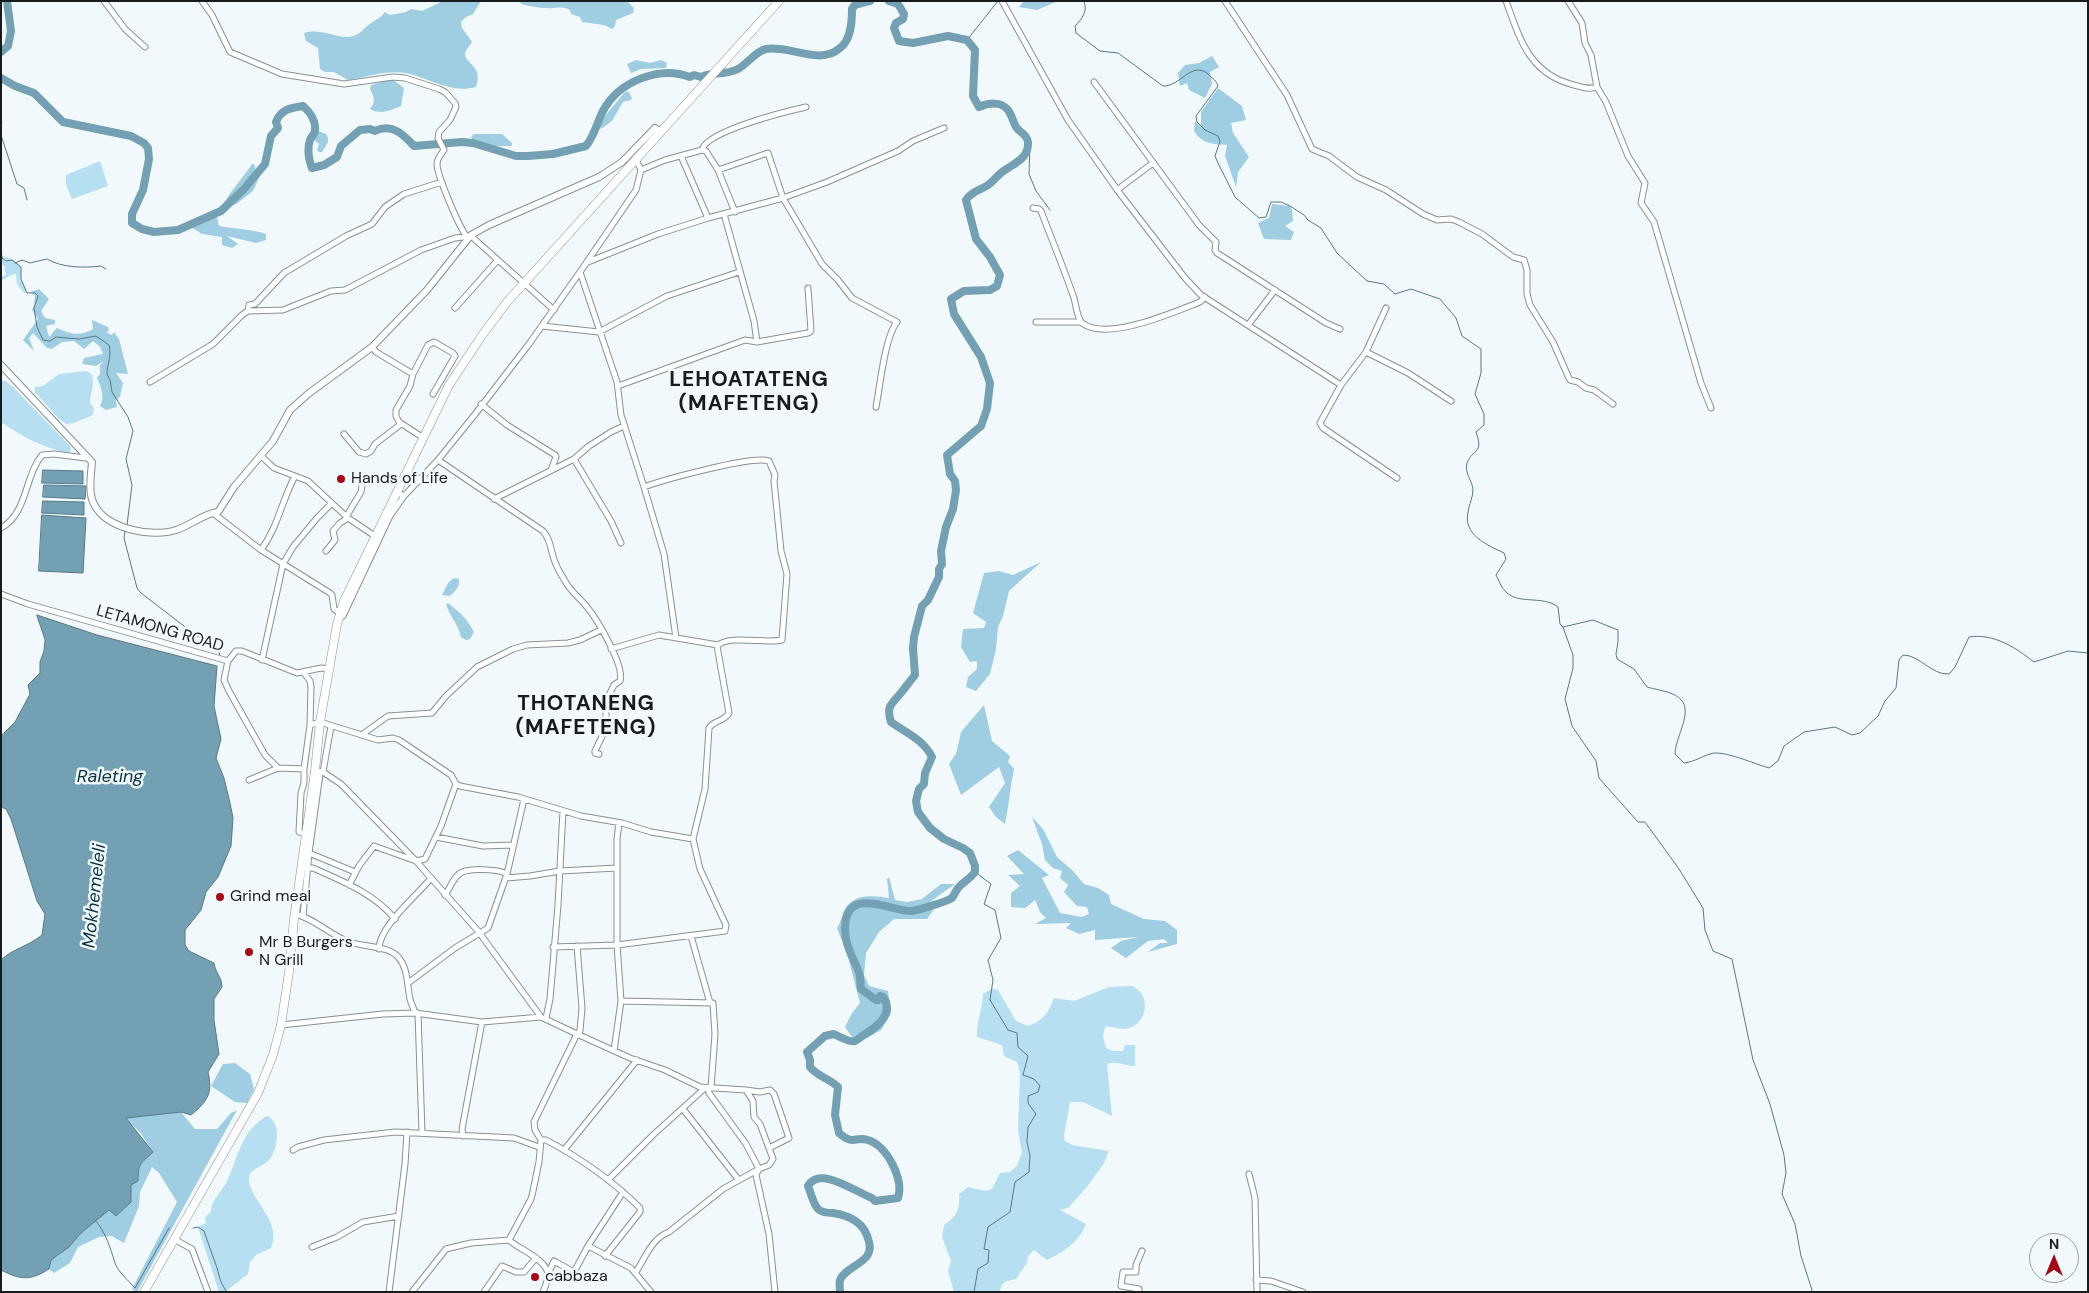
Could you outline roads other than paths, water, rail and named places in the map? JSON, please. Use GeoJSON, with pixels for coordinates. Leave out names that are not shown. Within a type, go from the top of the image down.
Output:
{"type":"FeatureCollection","features":[{"type":"Feature","properties":{"kind":"main road"},"geometry":{"type":"LineString","coordinates":[[144,1292],[258,1093],[273,1055],[281,1025],[306,834],[319,772],[320,722],[337,624],[340,613],[375,536],[422,437],[465,359],[507,302],[780,1]]}},
{"type":"Feature","properties":{"kind":"street"},"geometry":{"type":"LineString","coordinates":[[104,1],[125,29],[145,47]]}},
{"type":"Feature","properties":{"kind":"street"},"geometry":{"type":"LineString","coordinates":[[202,1],[212,15],[230,52],[282,74],[344,84],[384,77],[399,77],[445,92],[455,103],[456,107],[450,120],[439,132],[438,138],[444,150],[437,166],[442,182],[469,236],[554,310]]}},
{"type":"Feature","properties":{"kind":"street"},"geometry":{"type":"LineString","coordinates":[[1002,1],[1068,120],[1117,190],[1185,278],[1205,297],[1341,385]]}},
{"type":"Feature","properties":{"kind":"street"},"geometry":{"type":"LineString","coordinates":[[1225,1],[1282,87],[1312,149],[1329,156],[1356,177],[1386,190],[1423,214],[1437,220],[1451,219],[1459,222],[1482,234],[1514,257],[1524,260],[1527,270],[1527,294],[1530,305],[1553,342],[1570,380],[1599,392],[1613,404]]}},
{"type":"Feature","properties":{"kind":"street"},"geometry":{"type":"LineString","coordinates":[[1506,1],[1515,31],[1530,58],[1566,83],[1588,89],[1597,87]]}},
{"type":"Feature","properties":{"kind":"street"},"geometry":{"type":"LineString","coordinates":[[1568,1],[1582,24],[1597,87],[1606,102],[1628,156],[1645,184],[1642,203],[1654,222],[1701,383],[1711,408]]}},
{"type":"Feature","properties":{"kind":"street"},"geometry":{"type":"LineString","coordinates":[[1094,82],[1199,225],[1216,242],[1215,250],[1217,254],[1326,323],[1340,329]]}},
{"type":"Feature","properties":{"kind":"street"},"geometry":{"type":"LineString","coordinates":[[702,150],[705,144],[735,128],[774,114],[806,107]]}},
{"type":"Feature","properties":{"kind":"street"},"geometry":{"type":"LineString","coordinates":[[150,382],[213,344],[248,311],[283,310],[331,291],[345,290],[421,250],[456,238],[469,236],[489,225],[599,176],[622,162],[655,128],[661,132]]}},
{"type":"Feature","properties":{"kind":"street"},"geometry":{"type":"LineString","coordinates":[[588,262],[636,242],[708,218],[784,198],[840,177],[944,128]]}},
{"type":"Feature","properties":{"kind":"street"},"geometry":{"type":"LineString","coordinates":[[641,170],[665,160],[702,150],[709,153],[735,212]]}},
{"type":"Feature","properties":{"kind":"street"},"geometry":{"type":"LineString","coordinates":[[718,170],[768,153],[784,198],[822,264],[852,298],[866,307],[891,317],[897,322],[889,336],[876,407]]}},
{"type":"Feature","properties":{"kind":"street"},"geometry":{"type":"LineString","coordinates":[[681,156],[708,218]]}},
{"type":"Feature","properties":{"kind":"street"},"geometry":{"type":"LineString","coordinates":[[337,624],[342,618],[394,509],[438,460],[542,326],[636,190],[641,170],[636,160]]}},
{"type":"Feature","properties":{"kind":"street"},"geometry":{"type":"LineString","coordinates":[[1117,190],[1153,163]]}},
{"type":"Feature","properties":{"kind":"street"},"geometry":{"type":"LineString","coordinates":[[248,311],[249,305],[255,304],[284,273],[346,236],[372,224],[385,207],[404,194],[442,182]]}},
{"type":"Feature","properties":{"kind":"street"},"geometry":{"type":"LineString","coordinates":[[1034,208],[1041,211],[1068,279],[1081,322]]}},
{"type":"Feature","properties":{"kind":"street"},"geometry":{"type":"LineString","coordinates":[[724,214],[754,321],[757,342]]}},
{"type":"Feature","properties":{"kind":"street"},"geometry":{"type":"LineString","coordinates":[[1,365],[74,441],[79,453],[92,462],[91,498],[102,516],[118,526],[148,532],[179,530],[200,517],[218,512],[234,487],[273,441],[290,410],[308,394],[372,347],[438,277],[469,236]]}},
{"type":"Feature","properties":{"kind":"street"},"geometry":{"type":"LineString","coordinates":[[455,308],[497,261]]}},
{"type":"Feature","properties":{"kind":"street"},"geometry":{"type":"LineString","coordinates":[[580,272],[618,386],[624,426],[664,554],[676,638]]}},
{"type":"Feature","properties":{"kind":"street"},"geometry":{"type":"LineString","coordinates":[[542,326],[599,332],[667,296],[739,272]]}},
{"type":"Feature","properties":{"kind":"street"},"geometry":{"type":"LineString","coordinates":[[618,386],[746,340],[757,342],[805,334],[811,331],[808,288]]}},
{"type":"Feature","properties":{"kind":"street"},"geometry":{"type":"LineString","coordinates":[[1248,324],[1275,290]]}},
{"type":"Feature","properties":{"kind":"street"},"geometry":{"type":"LineString","coordinates":[[1036,322],[1081,322],[1100,329],[1125,328],[1200,302],[1205,297]]}},
{"type":"Feature","properties":{"kind":"street"},"geometry":{"type":"LineString","coordinates":[[1386,308],[1366,352],[1341,385],[1320,423],[1323,428],[1359,450],[1397,478]]}},
{"type":"Feature","properties":{"kind":"street"},"geometry":{"type":"LineString","coordinates":[[422,437],[401,424],[396,416],[396,410],[410,386],[413,374],[431,343],[434,342],[454,352],[455,358],[441,378],[433,394]]}},
{"type":"Feature","properties":{"kind":"street"},"geometry":{"type":"LineString","coordinates":[[372,347],[376,352],[413,374]]}},
{"type":"Feature","properties":{"kind":"street"},"geometry":{"type":"LineString","coordinates":[[1366,352],[1408,373],[1451,401]]}},
{"type":"Feature","properties":{"kind":"street"},"geometry":{"type":"LineString","coordinates":[[481,404],[507,424],[555,455],[551,470]]}},
{"type":"Feature","properties":{"kind":"street"},"geometry":{"type":"LineString","coordinates":[[344,434],[359,452],[366,454],[371,451],[375,444],[401,424]]}},
{"type":"Feature","properties":{"kind":"street"},"geometry":{"type":"LineString","coordinates":[[494,499],[574,459],[589,446],[624,426]]}},
{"type":"Feature","properties":{"kind":"street"},"geometry":{"type":"LineString","coordinates":[[1,528],[10,523],[15,516],[42,455],[79,453]]}},
{"type":"Feature","properties":{"kind":"street"},"geometry":{"type":"LineString","coordinates":[[261,456],[274,468],[308,481],[347,518],[375,536]]}},
{"type":"Feature","properties":{"kind":"street"},"geometry":{"type":"LineString","coordinates":[[574,459],[611,521],[621,543]]}},
{"type":"Feature","properties":{"kind":"street"},"geometry":{"type":"LineString","coordinates":[[611,649],[653,636],[718,645],[732,640],[770,642],[782,640],[787,574],[781,550],[775,475],[772,466],[765,459],[736,463],[644,487]]}},
{"type":"Feature","properties":{"kind":"street"},"geometry":{"type":"LineString","coordinates":[[438,460],[543,531],[550,541],[555,562],[569,588],[589,609],[601,630],[611,649],[621,678],[610,693],[606,712],[608,722],[595,751],[595,753],[599,754]]}},
{"type":"Feature","properties":{"kind":"street"},"geometry":{"type":"LineString","coordinates":[[261,550],[275,528],[285,495],[295,476]]}},
{"type":"Feature","properties":{"kind":"street"},"geometry":{"type":"LineString","coordinates":[[326,551],[335,540],[333,531],[347,518],[361,492],[363,479]]}},
{"type":"Feature","properties":{"kind":"street"},"geometry":{"type":"LineString","coordinates":[[396,492],[404,496]]}},
{"type":"Feature","properties":{"kind":"street"},"geometry":{"type":"LineString","coordinates":[[262,660],[283,564],[293,547],[331,504]]}},
{"type":"Feature","properties":{"kind":"street"},"geometry":{"type":"LineString","coordinates":[[213,513],[261,550],[332,595],[334,609],[340,613]]}},
{"type":"Feature","properties":{"kind":"street","name":"LETAMONG ROAD"},"geometry":{"type":"LineString","coordinates":[[1,594],[28,604],[228,661],[224,680],[229,691],[265,755],[278,768]]}},
{"type":"Feature","properties":{"kind":"street"},"geometry":{"type":"LineString","coordinates":[[363,734],[391,715],[432,713],[446,696],[477,667],[513,649],[527,645],[568,643],[580,640],[601,630]]}},
{"type":"Feature","properties":{"kind":"street"},"geometry":{"type":"LineString","coordinates":[[554,947],[617,945],[722,932],[727,928],[700,869],[692,838],[706,789],[709,728],[713,723],[724,719],[728,713],[719,665],[718,645]]}},
{"type":"Feature","properties":{"kind":"street"},"geometry":{"type":"LineString","coordinates":[[228,661],[236,651],[242,651],[290,671],[304,674],[321,668],[329,669]]}},
{"type":"Feature","properties":{"kind":"street"},"geometry":{"type":"LineString","coordinates":[[304,674],[310,681],[311,687],[310,724],[304,783],[301,793],[299,832],[306,834]]}},
{"type":"Feature","properties":{"kind":"street"},"geometry":{"type":"LineString","coordinates":[[310,724],[320,722],[378,740],[393,738],[398,740],[451,775],[456,784],[467,788],[524,799],[563,811],[651,832],[692,838]]}},
{"type":"Feature","properties":{"kind":"street"},"geometry":{"type":"LineString","coordinates":[[303,916],[319,772],[331,726]]}},
{"type":"Feature","properties":{"kind":"street"},"geometry":{"type":"LineString","coordinates":[[249,780],[278,768],[304,769]]}},
{"type":"Feature","properties":{"kind":"street"},"geometry":{"type":"LineString","coordinates":[[319,772],[341,784],[416,861],[479,934],[544,1018],[614,1051],[708,1088],[760,1092],[770,1090],[774,1094],[789,1138],[769,1148]]}},
{"type":"Feature","properties":{"kind":"street"},"geometry":{"type":"LineString","coordinates":[[349,885],[355,872],[374,846],[416,861],[425,859],[436,837],[456,784]]}},
{"type":"Feature","properties":{"kind":"street"},"geometry":{"type":"LineString","coordinates":[[408,983],[455,948],[488,928],[506,876],[524,799]]}},
{"type":"Feature","properties":{"kind":"street"},"geometry":{"type":"LineString","coordinates":[[544,1018],[550,999],[563,811]]}},
{"type":"Feature","properties":{"kind":"street"},"geometry":{"type":"LineString","coordinates":[[614,1051],[621,1001],[617,945],[619,823]]}},
{"type":"Feature","properties":{"kind":"street"},"geometry":{"type":"LineString","coordinates":[[436,837],[483,846],[513,845]]}},
{"type":"Feature","properties":{"kind":"street"},"geometry":{"type":"LineString","coordinates":[[309,853],[355,872]]}},
{"type":"Feature","properties":{"kind":"street"},"geometry":{"type":"LineString","coordinates":[[308,868],[313,868],[349,885],[381,905],[395,919]]}},
{"type":"Feature","properties":{"kind":"street"},"geometry":{"type":"LineString","coordinates":[[445,895],[457,875],[465,870],[501,871],[506,876],[530,876],[560,871],[617,868]]}},
{"type":"Feature","properties":{"kind":"street"},"geometry":{"type":"LineString","coordinates":[[379,949],[382,939],[395,919],[431,878]]}},
{"type":"Feature","properties":{"kind":"street"},"geometry":{"type":"LineString","coordinates":[[295,914],[303,916],[348,942],[392,951],[401,959],[408,983],[410,999],[417,1013],[422,1133]]}},
{"type":"Feature","properties":{"kind":"street"},"geometry":{"type":"LineString","coordinates":[[691,936],[710,1003],[714,1005],[715,1034],[708,1088],[709,1093],[746,1144],[759,1169]]}},
{"type":"Feature","properties":{"kind":"street"},"geometry":{"type":"LineString","coordinates":[[509,1240],[531,1198],[539,1162],[541,1140],[535,1130],[534,1122],[580,1031],[582,1008],[577,946]]}},
{"type":"Feature","properties":{"kind":"street"},"geometry":{"type":"LineString","coordinates":[[621,1001],[710,1003]]}},
{"type":"Feature","properties":{"kind":"street"},"geometry":{"type":"LineString","coordinates":[[281,1025],[383,1014],[417,1013],[482,1022],[544,1018]]}},
{"type":"Feature","properties":{"kind":"street"},"geometry":{"type":"LineString","coordinates":[[463,1136],[462,1129],[482,1022]]}},
{"type":"Feature","properties":{"kind":"street"},"geometry":{"type":"LineString","coordinates":[[564,1150],[638,1060]]}},
{"type":"Feature","properties":{"kind":"street"},"geometry":{"type":"LineString","coordinates":[[608,1180],[668,1120],[683,1110],[708,1088]]}},
{"type":"Feature","properties":{"kind":"street"},"geometry":{"type":"LineString","coordinates":[[636,1272],[659,1237],[723,1188],[773,1161],[760,1124],[754,1117],[753,1101],[746,1090]]}},
{"type":"Feature","properties":{"kind":"street"},"geometry":{"type":"LineString","coordinates":[[683,1110],[738,1179]]}},
{"type":"Feature","properties":{"kind":"street"},"geometry":{"type":"LineString","coordinates":[[389,1292],[407,1132]]}},
{"type":"Feature","properties":{"kind":"street"},"geometry":{"type":"LineString","coordinates":[[292,1150],[307,1144],[345,1137],[407,1132],[514,1138],[539,1147]]}},
{"type":"Feature","properties":{"kind":"street"},"geometry":{"type":"LineString","coordinates":[[541,1140],[546,1140],[564,1150],[608,1180],[641,1210],[605,1256]]}},
{"type":"Feature","properties":{"kind":"street"},"geometry":{"type":"LineString","coordinates":[[759,1169],[756,1175],[769,1234],[775,1292]]}},
{"type":"Feature","properties":{"kind":"street"},"geometry":{"type":"LineString","coordinates":[[1249,1174],[1255,1198],[1257,1292]]}},
{"type":"Feature","properties":{"kind":"street"},"geometry":{"type":"LineString","coordinates":[[543,1292],[554,1260],[574,1272],[588,1246],[623,1192]]}},
{"type":"Feature","properties":{"kind":"street"},"geometry":{"type":"LineString","coordinates":[[312,1247],[336,1237],[363,1222],[399,1216]]}},
{"type":"Feature","properties":{"kind":"street"},"geometry":{"type":"LineString","coordinates":[[174,1240],[192,1249],[208,1292]]}},
{"type":"Feature","properties":{"kind":"street"},"geometry":{"type":"LineString","coordinates":[[412,1292],[446,1250],[471,1243],[509,1240],[536,1258],[548,1274]]}},
{"type":"Feature","properties":{"kind":"street"},"geometry":{"type":"LineString","coordinates":[[588,1246],[628,1266],[636,1272],[651,1292]]}},
{"type":"Feature","properties":{"kind":"street"},"geometry":{"type":"LineString","coordinates":[[1139,1292],[1139,1289],[1122,1286],[1123,1272],[1136,1272],[1136,1265],[1142,1251]]}},
{"type":"Feature","properties":{"kind":"street"},"geometry":{"type":"LineString","coordinates":[[484,1292],[502,1266],[521,1273],[536,1258]]}},
{"type":"Feature","properties":{"kind":"street"},"geometry":{"type":"LineString","coordinates":[[1256,1280],[1271,1281],[1303,1292]]}},
{"type":"Feature","properties":{"kind":"water"},"geometry":{"type":"Polygon","coordinates":[[[43,470],[83,471],[83,484],[42,483],[43,470]]]}},
{"type":"Feature","properties":{"kind":"water"},"geometry":{"type":"Polygon","coordinates":[[[44,485],[86,486],[85,499],[43,497],[44,485]]]}},
{"type":"Feature","properties":{"kind":"water"},"geometry":{"type":"Polygon","coordinates":[[[43,501],[84,502],[84,515],[42,513],[43,501]]]}},
{"type":"Feature","properties":{"kind":"water"},"geometry":{"type":"Polygon","coordinates":[[[42,515],[86,518],[83,573],[39,571],[42,515]]]}},
{"type":"Feature","properties":{"kind":"water","name":"Raleting"},"geometry":{"type":"Polygon","coordinates":[[[37,615],[97,635],[217,666],[214,706],[221,739],[216,758],[224,778],[233,818],[231,846],[218,877],[206,892],[201,910],[185,930],[185,945],[189,951],[214,963],[222,983],[222,987],[214,999],[214,1020],[219,1054],[208,1072],[210,1086],[208,1096],[202,1105],[191,1115],[181,1112],[126,1118],[153,1152],[141,1164],[138,1181],[131,1185],[131,1202],[116,1216],[109,1210],[81,1233],[69,1247],[51,1260],[49,1269],[36,1276],[25,1278],[14,1276],[1,1270],[1,960],[42,935],[45,914],[37,901],[11,819],[6,809],[1,807],[1,736],[15,722],[30,694],[28,685],[40,673],[40,662],[45,640],[37,615]]]}},
{"type":"Feature","properties":{"kind":"waterway"},"geometry":{"type":"LineString","coordinates":[[1,52],[8,46],[11,31],[7,1]]}},
{"type":"Feature","properties":{"kind":"waterway"},"geometry":{"type":"LineString","coordinates":[[1,78],[34,93],[63,122],[131,136],[144,143],[148,148],[149,159],[143,190],[132,214],[132,223],[142,229],[154,232],[178,230],[221,211],[244,189],[265,164],[271,136],[278,128],[276,122],[278,118],[281,114],[291,109],[303,106],[313,120],[315,131],[310,140],[309,147],[309,158],[312,168],[324,165],[337,157],[341,146],[360,130],[370,129],[375,131],[387,128],[397,131],[414,146],[462,142],[473,143],[516,156],[553,154],[586,146],[610,101],[629,84],[640,79],[665,73],[701,77],[733,71],[766,49],[814,55],[832,53],[844,45],[849,36],[852,9],[855,5],[870,1]]}},
{"type":"Feature","properties":{"kind":"waterway"},"geometry":{"type":"LineString","coordinates":[[840,1292],[840,1281],[843,1275],[868,1255],[870,1249],[867,1235],[861,1225],[851,1218],[840,1214],[823,1212],[818,1209],[808,1186],[814,1180],[821,1178],[830,1179],[848,1186],[875,1201],[898,1198],[899,1182],[892,1164],[882,1149],[875,1143],[863,1139],[851,1140],[839,1133],[835,1115],[838,1087],[810,1067],[807,1052],[825,1036],[834,1034],[847,1040],[856,1040],[875,1028],[886,1014],[886,1003],[883,997],[880,996],[876,1000],[861,989],[859,972],[847,943],[845,926],[848,914],[854,906],[872,904],[912,911],[926,908],[952,898],[958,888],[975,872],[975,866],[970,853],[944,839],[930,828],[918,812],[916,801],[919,789],[924,784],[925,773],[932,757],[924,745],[891,722],[889,709],[915,675],[914,637],[922,606],[928,600],[939,577],[939,569],[942,564],[941,551],[946,527],[953,509],[956,490],[955,481],[950,474],[947,455],[981,426],[987,409],[990,383],[981,357],[954,314],[951,299],[964,291],[990,290],[997,286],[1000,275],[990,257],[976,239],[966,200],[1021,159],[1028,148],[1026,137],[1016,127],[1005,107],[994,104],[979,107],[973,96],[975,50],[967,40],[948,36],[913,43],[899,41],[894,28],[896,23],[903,19],[904,14],[898,4],[889,1]]}},
{"type":"Feature","properties":{"kind":"waterway"},"geometry":{"type":"LineString","coordinates":[[967,40],[998,1]]}},
{"type":"Feature","properties":{"kind":"waterway"},"geometry":{"type":"LineString","coordinates":[[1084,1],[1085,11],[1075,26],[1076,33],[1100,51],[1118,53],[1163,86],[1175,83],[1197,70],[1208,74],[1215,81],[1218,86],[1196,116],[1197,122],[1205,130],[1218,136],[1220,141],[1215,156],[1235,197],[1259,218],[1266,217],[1271,202],[1281,202],[1290,206],[1321,228],[1337,253],[1367,281],[1384,284],[1395,294],[1411,289],[1440,299],[1456,318],[1462,336],[1481,349],[1481,373],[1475,394],[1484,414],[1484,425],[1476,432],[1478,448],[1469,458],[1466,466],[1473,489],[1467,520],[1469,527],[1484,543],[1504,553],[1506,559],[1496,575],[1503,588],[1511,596],[1552,603],[1558,607],[1560,624],[1563,627],[1593,620],[1618,630],[1617,659],[1634,669],[1647,687],[1667,692],[1677,697],[1683,703],[1685,710],[1684,718],[1675,754],[1684,763],[1710,754],[1720,753],[1769,768],[1778,761],[1784,746],[1804,732],[1835,727],[1852,735],[1860,733],[1878,716],[1885,701],[1896,688],[1899,660],[1903,655],[1915,658],[1937,671],[1949,674],[1955,667],[1969,637],[1978,636],[1996,639],[2034,662],[2068,651],[2088,653]]}},
{"type":"Feature","properties":{"kind":"waterway"},"geometry":{"type":"LineString","coordinates":[[1,135],[17,184],[24,188],[27,200]]}},
{"type":"Feature","properties":{"kind":"waterway"},"geometry":{"type":"LineString","coordinates":[[1028,142],[1030,145],[1029,174],[1036,191],[1050,210]]}},
{"type":"Feature","properties":{"kind":"waterway","name":"Mokhemeleli"},"geometry":{"type":"LineString","coordinates":[[1,248],[2,258],[6,261],[12,260],[21,267],[21,279],[27,293],[35,293],[38,296],[34,308],[37,327],[43,340],[50,341],[56,337],[79,339],[96,336],[109,345],[110,353],[107,374],[112,392],[128,417],[133,431],[126,459],[132,485],[127,525]]}},
{"type":"Feature","properties":{"kind":"waterway"},"geometry":{"type":"LineString","coordinates":[[15,263],[22,260],[30,263],[47,259],[66,266],[101,266],[106,269]]}},
{"type":"Feature","properties":{"kind":"waterway","name":"Mokhemeleli"},"geometry":{"type":"LineString","coordinates":[[125,531],[124,538],[137,588],[197,636],[220,649],[219,657]]}},
{"type":"Feature","properties":{"kind":"waterway"},"geometry":{"type":"LineString","coordinates":[[1563,627],[1573,655],[1573,668],[1565,699],[1572,726],[1596,761],[1599,778],[1638,822],[1645,822],[1679,869],[1703,908],[1705,930],[1713,951],[1732,959],[1753,1060],[1770,1104],[1784,1155],[1786,1173],[1782,1194],[1795,1224],[1811,1292]]}},
{"type":"Feature","properties":{"kind":"waterway"},"geometry":{"type":"LineString","coordinates":[[974,1292],[978,1269],[988,1263],[989,1250],[984,1249],[988,1227],[1010,1212],[1015,1182],[1029,1172],[1028,1127],[1036,1114],[1028,1103],[1028,1096],[1038,1092],[1040,1086],[1034,1079],[1023,1075],[1028,1056],[1018,1047],[1017,1033],[1008,1030],[990,1000],[993,980],[988,960],[1001,938],[995,910],[984,904],[991,884],[975,872]]}},
{"type":"Feature","properties":{"kind":"waterway","name":"Mokhemeleli"},"geometry":{"type":"LineString","coordinates":[[95,1220],[105,1235],[116,1266],[135,1288],[169,1228]]}},
{"type":"Feature","properties":{"kind":"waterway","name":"Mokhemeleli"},"geometry":{"type":"LineString","coordinates":[[193,1228],[198,1227],[204,1231],[221,1281],[227,1292]]}},
{"type":"Feature","properties":{"kind":"place","name":"Hands of Life"},"geometry":{"type":"Point","coordinates":[341,479]}},
{"type":"Feature","properties":{"kind":"place","name":"Grind meal"},"geometry":{"type":"Point","coordinates":[220,897]}},
{"type":"Feature","properties":{"kind":"place","name":"Mr B Burgers N Grill"},"geometry":{"type":"Point","coordinates":[249,952]}},
{"type":"Feature","properties":{"kind":"place","name":"cabbaza"},"geometry":{"type":"Point","coordinates":[535,1277]}},
{"type":"Feature","properties":{"kind":"district","name":"LEHOATATENG (MAFETENG)"},"geometry":{"type":"Point","coordinates":[749,392]}},
{"type":"Feature","properties":{"kind":"district","name":"THOTANENG (MAFETENG)"},"geometry":{"type":"Point","coordinates":[586,716]}}]}
